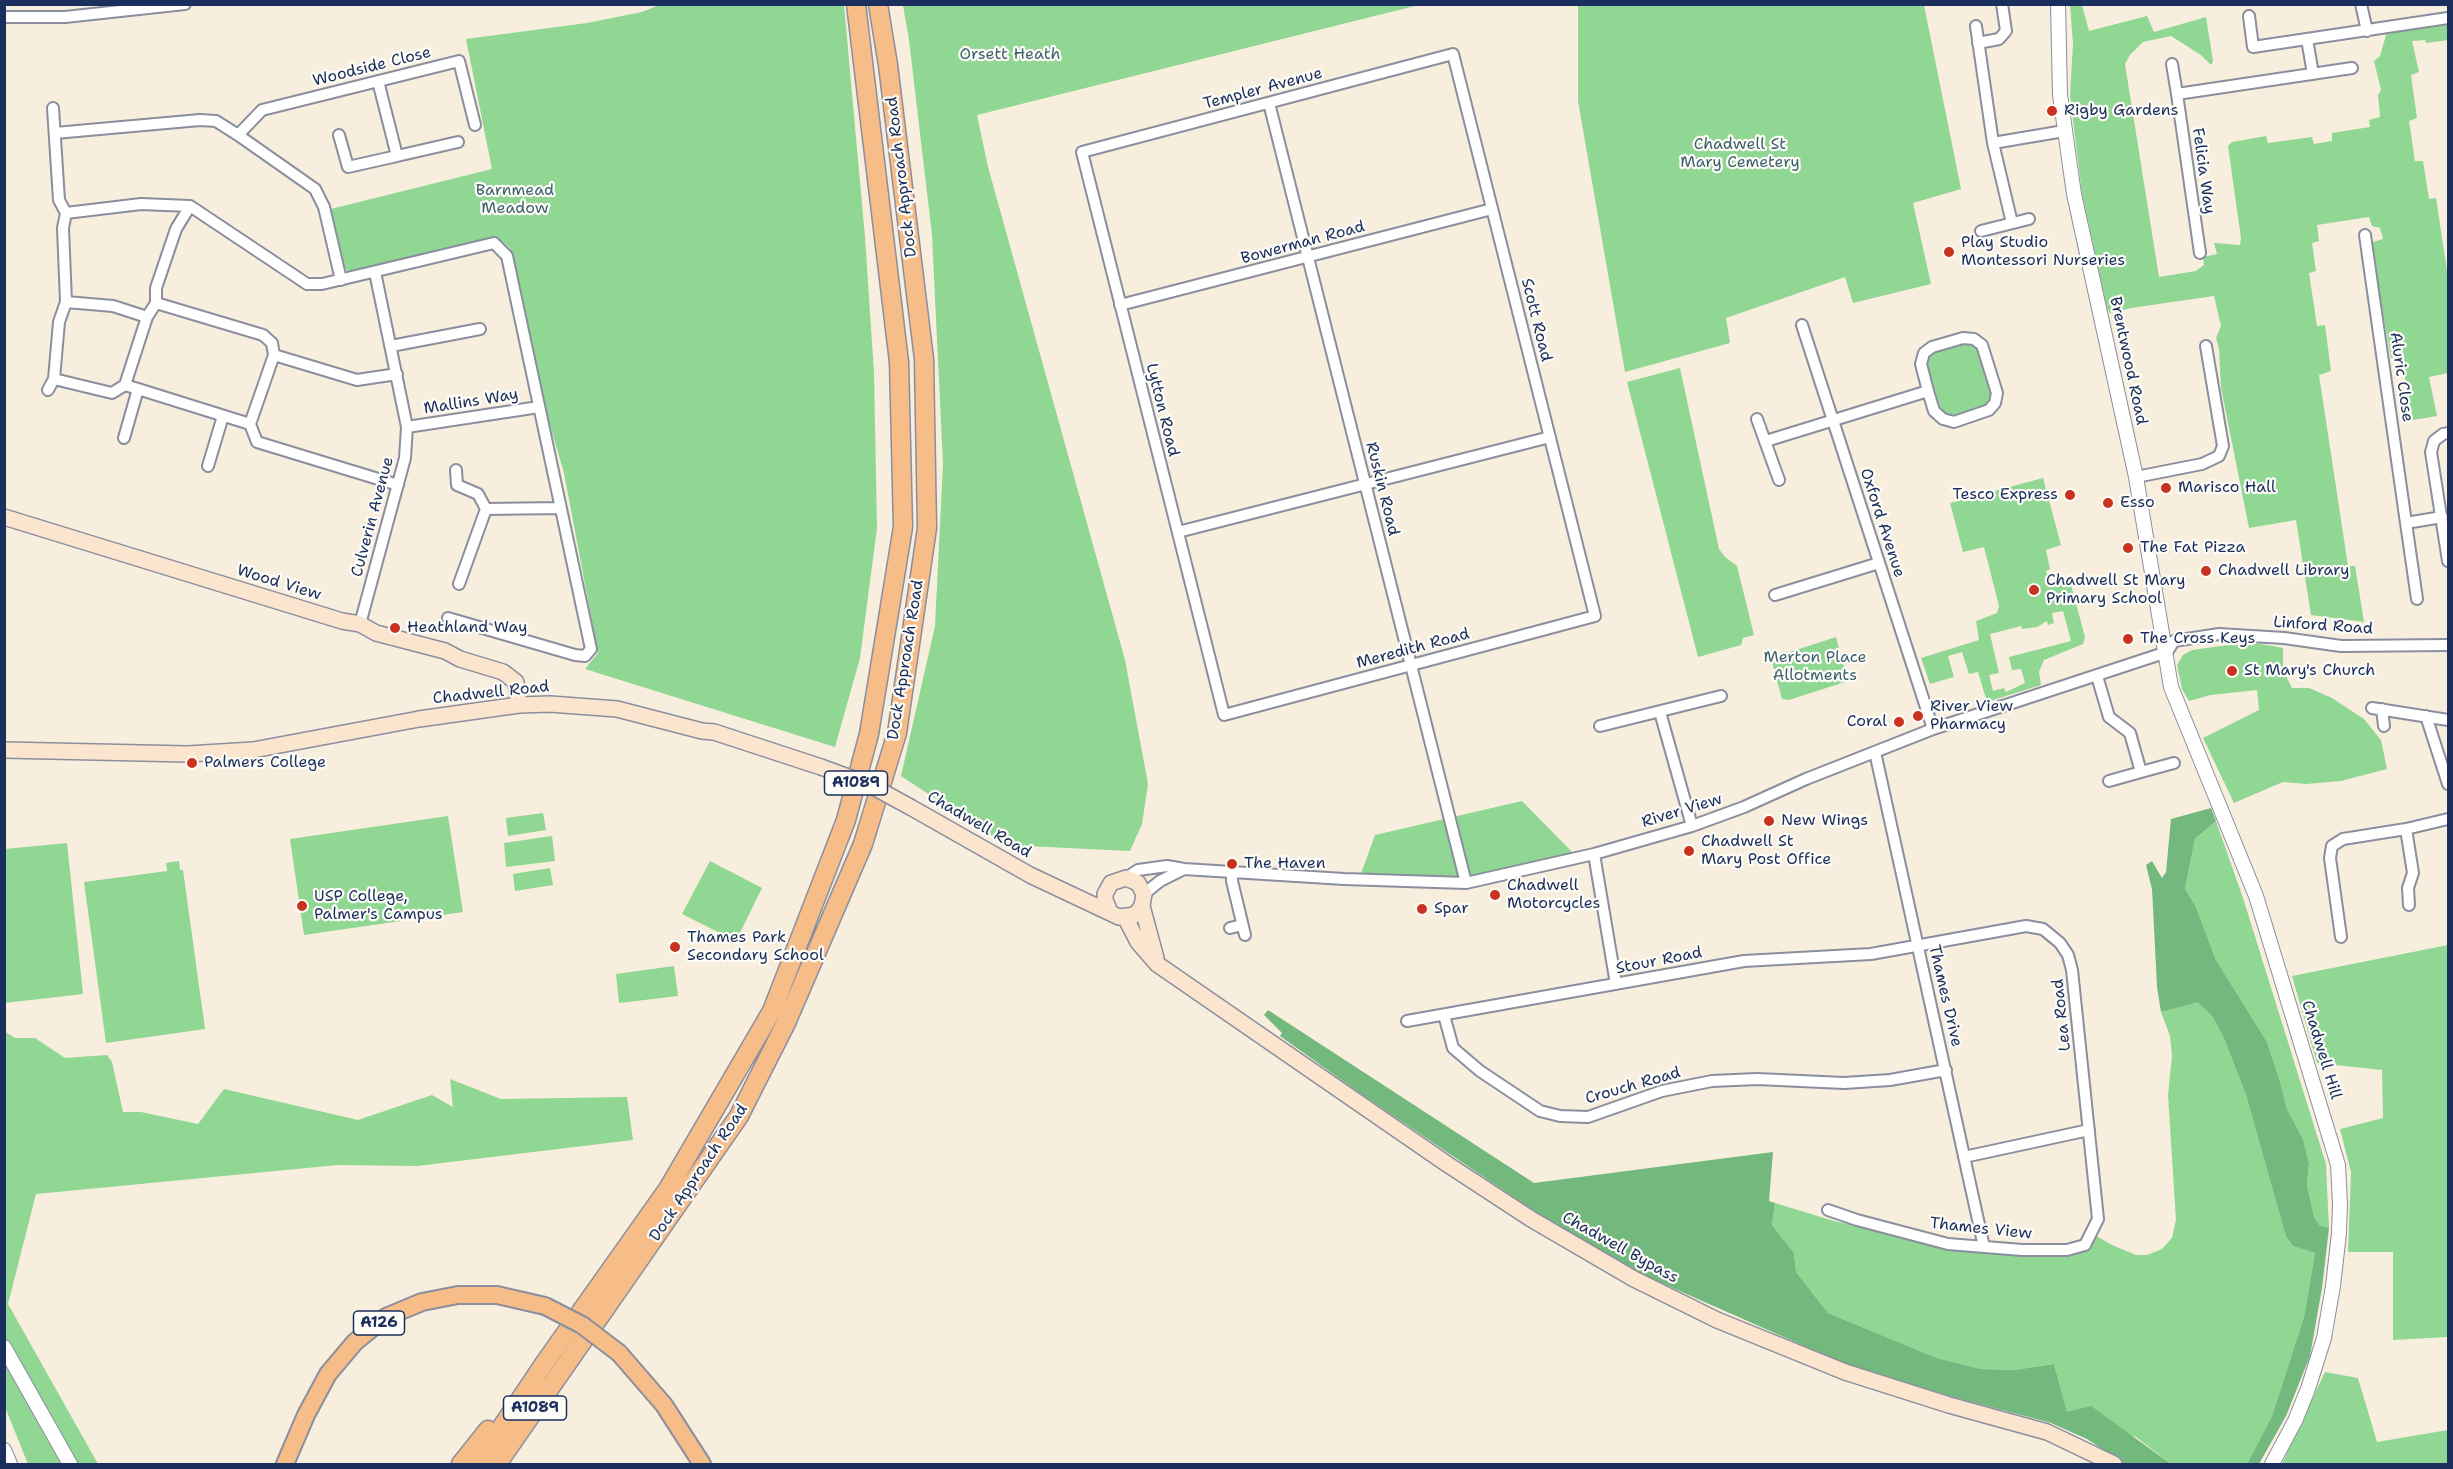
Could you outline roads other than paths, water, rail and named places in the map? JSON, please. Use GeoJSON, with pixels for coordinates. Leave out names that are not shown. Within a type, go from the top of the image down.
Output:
{"type":"FeatureCollection","features":[{"type":"Feature","properties":{"kind":"highway","name":"Dock Approach Road"},"geometry":{"type":"LineString","coordinates":[[477,1464],[544,1364],[668,1189],[772,1011],[846,820],[869,734],[903,527],[899,362],[856,4]]}},
{"type":"Feature","properties":{"kind":"highway","name":"Dock Approach Road"},"geometry":{"type":"LineString","coordinates":[[497,1464],[739,1116],[786,1023],[863,844],[897,733],[927,528],[924,359],[888,65],[878,4]]}},
{"type":"Feature","properties":{"kind":"highway"},"geometry":{"type":"LineString","coordinates":[[507,1464],[574,1351]]}},
{"type":"Feature","properties":{"kind":"highway"},"geometry":{"type":"LineString","coordinates":[[461,1464],[544,1364]]}},
{"type":"Feature","properties":{"kind":"main road","name":"Wood View"},"geometry":{"type":"LineString","coordinates":[[4,517],[342,621],[360,624],[376,633],[445,651],[460,659],[503,672],[516,682],[519,705]]}},
{"type":"Feature","properties":{"kind":"main road","name":"Chadwell Road"},"geometry":{"type":"LineString","coordinates":[[4,750],[188,754],[254,750],[419,719],[519,705],[571,705],[617,709],[714,732],[870,785],[1054,888],[1117,915]]}},
{"type":"Feature","properties":{"kind":"main road"},"geometry":{"type":"LineString","coordinates":[[1143,900],[1135,915],[1117,915],[1105,900],[1107,887],[1115,880],[1126,878],[1137,883],[1143,900],[1157,964]]}},
{"type":"Feature","properties":{"kind":"main road","name":"Chadwell Road"},"geometry":{"type":"LineString","coordinates":[[1054,888],[1088,891],[1107,887]]}},
{"type":"Feature","properties":{"kind":"main road","name":"Chadwell Bypass"},"geometry":{"type":"LineString","coordinates":[[1117,915],[1157,964],[1531,1219],[1634,1279],[1717,1320],[1845,1372],[1949,1405],[2047,1432],[2114,1464]]}},
{"type":"Feature","properties":{"kind":"main road","name":"A126"},"geometry":{"type":"LineString","coordinates":[[285,1464],[306,1415],[328,1374],[355,1342],[386,1317],[422,1302],[458,1294],[496,1295],[545,1306],[582,1325],[619,1353],[664,1405],[702,1464]]}},
{"type":"Feature","properties":{"kind":"street"},"geometry":{"type":"LineString","coordinates":[[62,4],[64,17]]}},
{"type":"Feature","properties":{"kind":"street"},"geometry":{"type":"LineString","coordinates":[[4,17],[64,17],[185,4]]}},
{"type":"Feature","properties":{"kind":"street"},"geometry":{"type":"LineString","coordinates":[[1978,43],[1999,39],[2007,31],[2002,4]]}},
{"type":"Feature","properties":{"kind":"street","name":"Brentwood Road"},"geometry":{"type":"LineString","coordinates":[[2058,4],[2060,95],[2074,194],[2136,477],[2167,652]]}},
{"type":"Feature","properties":{"kind":"street"},"geometry":{"type":"LineString","coordinates":[[2361,4],[2367,31]]}},
{"type":"Feature","properties":{"kind":"street"},"geometry":{"type":"LineString","coordinates":[[2248,16],[2253,47],[2448,18]]}},
{"type":"Feature","properties":{"kind":"street"},"geometry":{"type":"LineString","coordinates":[[1976,26],[1993,143],[2012,222]]}},
{"type":"Feature","properties":{"kind":"street"},"geometry":{"type":"LineString","coordinates":[[2307,39],[2313,74]]}},
{"type":"Feature","properties":{"kind":"street","name":"Templer Avenue"},"geometry":{"type":"LineString","coordinates":[[1082,152],[1453,54]]}},
{"type":"Feature","properties":{"kind":"street","name":"Scott Road"},"geometry":{"type":"LineString","coordinates":[[1453,54],[1595,616],[1579,620]]}},
{"type":"Feature","properties":{"kind":"street","name":"Woodside Close"},"geometry":{"type":"LineString","coordinates":[[238,135],[262,110],[459,61],[475,125]]}},
{"type":"Feature","properties":{"kind":"street","name":"Felicia Way"},"geometry":{"type":"LineString","coordinates":[[2172,64],[2200,253]]}},
{"type":"Feature","properties":{"kind":"street"},"geometry":{"type":"LineString","coordinates":[[2177,94],[2352,68]]}},
{"type":"Feature","properties":{"kind":"street"},"geometry":{"type":"LineString","coordinates":[[378,81],[397,156]]}},
{"type":"Feature","properties":{"kind":"street","name":"Ruskin Road"},"geometry":{"type":"LineString","coordinates":[[1269,103],[1466,883]]}},
{"type":"Feature","properties":{"kind":"street"},"geometry":{"type":"LineString","coordinates":[[48,390],[54,379],[59,322],[66,302],[63,228],[66,213],[59,200],[53,108]]}},
{"type":"Feature","properties":{"kind":"street"},"geometry":{"type":"LineString","coordinates":[[55,133],[200,120],[216,122],[315,189],[324,207],[341,280]]}},
{"type":"Feature","properties":{"kind":"street"},"geometry":{"type":"LineString","coordinates":[[1993,143],[2064,131]]}},
{"type":"Feature","properties":{"kind":"street"},"geometry":{"type":"LineString","coordinates":[[339,135],[348,167],[458,142]]}},
{"type":"Feature","properties":{"kind":"street","name":"Lytton Road"},"geometry":{"type":"LineString","coordinates":[[1082,152],[1214,674]]}},
{"type":"Feature","properties":{"kind":"street"},"geometry":{"type":"LineString","coordinates":[[66,213],[141,204],[190,206],[307,284],[341,280],[494,243],[507,256],[591,649],[585,656],[575,655],[448,618]]}},
{"type":"Feature","properties":{"kind":"street"},"geometry":{"type":"LineString","coordinates":[[54,379],[112,393],[125,385],[147,317],[156,303],[156,288],[176,229],[190,206]]}},
{"type":"Feature","properties":{"kind":"street","name":"Bowerman Road"},"geometry":{"type":"LineString","coordinates":[[1120,305],[1492,209]]}},
{"type":"Feature","properties":{"kind":"street"},"geometry":{"type":"LineString","coordinates":[[1981,231],[2029,219]]}},
{"type":"Feature","properties":{"kind":"street","name":"Aluric Close"},"geometry":{"type":"LineString","coordinates":[[2365,235],[2417,599]]}},
{"type":"Feature","properties":{"kind":"street","name":"Culverin Avenue"},"geometry":{"type":"LineString","coordinates":[[360,624],[405,458],[407,427],[375,272]]}},
{"type":"Feature","properties":{"kind":"street"},"geometry":{"type":"LineString","coordinates":[[66,302],[113,306],[147,317]]}},
{"type":"Feature","properties":{"kind":"street"},"geometry":{"type":"LineString","coordinates":[[156,303],[263,335],[272,343],[274,355],[250,424],[257,442],[398,485]]}},
{"type":"Feature","properties":{"kind":"street","name":"Oxford Avenue"},"geometry":{"type":"LineString","coordinates":[[1802,326],[1933,729]]}},
{"type":"Feature","properties":{"kind":"street"},"geometry":{"type":"LineString","coordinates":[[391,346],[480,329]]}},
{"type":"Feature","properties":{"kind":"street"},"geometry":{"type":"LineString","coordinates":[[1963,338],[1974,339],[1982,345],[1997,393],[1995,403],[1989,410],[1954,422],[1943,420],[1934,411],[1928,392],[1921,364],[1924,353],[1932,347],[1963,338]]}},
{"type":"Feature","properties":{"kind":"street"},"geometry":{"type":"LineString","coordinates":[[2136,477],[2202,464],[2219,456],[2223,446],[2206,346]]}},
{"type":"Feature","properties":{"kind":"street"},"geometry":{"type":"LineString","coordinates":[[274,355],[357,380],[397,374]]}},
{"type":"Feature","properties":{"kind":"street"},"geometry":{"type":"LineString","coordinates":[[125,385],[250,424]]}},
{"type":"Feature","properties":{"kind":"street"},"geometry":{"type":"LineString","coordinates":[[124,438],[138,389]]}},
{"type":"Feature","properties":{"kind":"street"},"geometry":{"type":"LineString","coordinates":[[1766,441],[1928,392]]}},
{"type":"Feature","properties":{"kind":"street","name":"Mallins Way"},"geometry":{"type":"LineString","coordinates":[[407,427],[539,407]]}},
{"type":"Feature","properties":{"kind":"street"},"geometry":{"type":"LineString","coordinates":[[208,466],[223,416]]}},
{"type":"Feature","properties":{"kind":"street"},"geometry":{"type":"LineString","coordinates":[[1757,419],[1779,480]]}},
{"type":"Feature","properties":{"kind":"street"},"geometry":{"type":"LineString","coordinates":[[2448,433],[2434,441],[2431,452],[2448,561]]}},
{"type":"Feature","properties":{"kind":"street"},"geometry":{"type":"LineString","coordinates":[[1178,532],[1550,437]]}},
{"type":"Feature","properties":{"kind":"street"},"geometry":{"type":"LineString","coordinates":[[456,470],[457,485],[478,494],[486,509],[459,584]]}},
{"type":"Feature","properties":{"kind":"street"},"geometry":{"type":"LineString","coordinates":[[486,509],[561,508]]}},
{"type":"Feature","properties":{"kind":"street"},"geometry":{"type":"LineString","coordinates":[[2406,523],[2442,517]]}},
{"type":"Feature","properties":{"kind":"street"},"geometry":{"type":"LineString","coordinates":[[1775,595],[1879,563]]}},
{"type":"Feature","properties":{"kind":"street","name":"Meredith Road"},"geometry":{"type":"LineString","coordinates":[[1214,674],[1224,714],[1579,620]]}},
{"type":"Feature","properties":{"kind":"street","name":"Linford Road"},"geometry":{"type":"LineString","coordinates":[[2167,652],[2175,641],[2219,634],[2284,638],[2341,646],[2448,645]]}},
{"type":"Feature","properties":{"kind":"street","name":"River View"},"geometry":{"type":"LineString","coordinates":[[1126,878],[1138,870],[1167,866],[1344,879],[1466,883],[1594,854],[1692,826],[1933,729],[2167,652]]}},
{"type":"Feature","properties":{"kind":"street","name":"Chadwell Hill"},"geometry":{"type":"LineString","coordinates":[[2167,652],[2171,687],[2256,896],[2338,1165],[2339,1233],[2324,1338],[2295,1421],[2272,1464]]}},
{"type":"Feature","properties":{"kind":"street"},"geometry":{"type":"LineString","coordinates":[[2097,676],[2109,717],[2130,733],[2142,772]]}},
{"type":"Feature","properties":{"kind":"street"},"geometry":{"type":"LineString","coordinates":[[1600,726],[1721,696]]}},
{"type":"Feature","properties":{"kind":"street"},"geometry":{"type":"LineString","coordinates":[[2384,726],[2377,709],[2448,720]]}},
{"type":"Feature","properties":{"kind":"street"},"geometry":{"type":"LineString","coordinates":[[1660,712],[1692,826]]}},
{"type":"Feature","properties":{"kind":"street"},"geometry":{"type":"LineString","coordinates":[[2426,716],[2448,784]]}},
{"type":"Feature","properties":{"kind":"street","name":"Thames Drive"},"geometry":{"type":"LineString","coordinates":[[1875,752],[1984,1247]]}},
{"type":"Feature","properties":{"kind":"street"},"geometry":{"type":"LineString","coordinates":[[2109,781],[2174,763]]}},
{"type":"Feature","properties":{"kind":"street"},"geometry":{"type":"LineString","coordinates":[[2341,937],[2330,858],[2332,846],[2343,839],[2406,829],[2448,819]]}},
{"type":"Feature","properties":{"kind":"street"},"geometry":{"type":"LineString","coordinates":[[2406,829],[2413,873],[2408,888],[2409,905]]}},
{"type":"Feature","properties":{"kind":"street"},"geometry":{"type":"LineString","coordinates":[[1594,854],[1616,984]]}},
{"type":"Feature","properties":{"kind":"street"},"geometry":{"type":"LineString","coordinates":[[1143,900],[1160,882],[1184,869]]}},
{"type":"Feature","properties":{"kind":"street"},"geometry":{"type":"LineString","coordinates":[[1230,928],[1244,930],[1232,881],[1232,871]]}},
{"type":"Feature","properties":{"kind":"street","name":"Lea Road"},"geometry":{"type":"LineString","coordinates":[[1919,947],[2026,926],[2043,929],[2060,943],[2068,956],[2072,970],[2098,1219],[2091,1233]]}},
{"type":"Feature","properties":{"kind":"street","name":"Stour Road"},"geometry":{"type":"LineString","coordinates":[[1407,1020],[1744,961],[1871,954],[1919,947]]}},
{"type":"Feature","properties":{"kind":"street","name":"Crouch Road"},"geometry":{"type":"LineString","coordinates":[[1444,1015],[1452,1048],[1480,1071],[1540,1111],[1560,1116],[1588,1117],[1662,1091],[1712,1081],[1757,1079],[1844,1083],[1890,1080],[1946,1070]]}},
{"type":"Feature","properties":{"kind":"street"},"geometry":{"type":"LineString","coordinates":[[1964,1157],[2089,1130]]}},
{"type":"Feature","properties":{"kind":"street","name":"Thames View"},"geometry":{"type":"LineString","coordinates":[[1828,1210],[1857,1221],[1948,1244],[2022,1250],[2067,1250],[2085,1245],[2091,1233]]}},
{"type":"Feature","properties":{"kind":"street"},"geometry":{"type":"LineString","coordinates":[[4,1347],[70,1464]]}},
{"type":"Feature","properties":{"kind":"street"},"geometry":{"type":"LineString","coordinates":[[4,1450],[9,1464]]}},
{"type":"Feature","properties":{"kind":"place","name":"Rigby Gardens"},"geometry":{"type":"Point","coordinates":[2052,111]}},
{"type":"Feature","properties":{"kind":"place","name":"Play Studio Montessori Nurseries"},"geometry":{"type":"Point","coordinates":[1949,252]}},
{"type":"Feature","properties":{"kind":"place","name":"Marisco Hall"},"geometry":{"type":"Point","coordinates":[2166,488]}},
{"type":"Feature","properties":{"kind":"place","name":"Tesco Express"},"geometry":{"type":"Point","coordinates":[2070,495]}},
{"type":"Feature","properties":{"kind":"place","name":"Esso"},"geometry":{"type":"Point","coordinates":[2108,503]}},
{"type":"Feature","properties":{"kind":"place","name":"The Fat Pizza"},"geometry":{"type":"Point","coordinates":[2128,548]}},
{"type":"Feature","properties":{"kind":"place","name":"Chadwell Library"},"geometry":{"type":"Point","coordinates":[2206,571]}},
{"type":"Feature","properties":{"kind":"place","name":"Chadwell St Mary Primary School"},"geometry":{"type":"Point","coordinates":[2034,590]}},
{"type":"Feature","properties":{"kind":"place","name":"Heathland Way"},"geometry":{"type":"Point","coordinates":[395,628]}},
{"type":"Feature","properties":{"kind":"place","name":"The Cross Keys"},"geometry":{"type":"Point","coordinates":[2128,639]}},
{"type":"Feature","properties":{"kind":"place","name":"St Mary's Church"},"geometry":{"type":"Point","coordinates":[2232,671]}},
{"type":"Feature","properties":{"kind":"place","name":"River View Pharmacy"},"geometry":{"type":"Point","coordinates":[1918,716]}},
{"type":"Feature","properties":{"kind":"place","name":"Coral"},"geometry":{"type":"Point","coordinates":[1899,722]}},
{"type":"Feature","properties":{"kind":"place","name":"Palmers College"},"geometry":{"type":"Point","coordinates":[192,763]}},
{"type":"Feature","properties":{"kind":"place","name":"New Wings"},"geometry":{"type":"Point","coordinates":[1769,821]}},
{"type":"Feature","properties":{"kind":"place","name":"Chadwell St Mary Post Office"},"geometry":{"type":"Point","coordinates":[1689,851]}},
{"type":"Feature","properties":{"kind":"place","name":"The Haven"},"geometry":{"type":"Point","coordinates":[1232,864]}},
{"type":"Feature","properties":{"kind":"place","name":"Chadwell Motorcycles"},"geometry":{"type":"Point","coordinates":[1495,895]}},
{"type":"Feature","properties":{"kind":"place","name":"USP College, Palmer's Campus"},"geometry":{"type":"Point","coordinates":[302,906]}},
{"type":"Feature","properties":{"kind":"place","name":"Spar"},"geometry":{"type":"Point","coordinates":[1422,909]}},
{"type":"Feature","properties":{"kind":"place","name":"Thames Park Secondary School"},"geometry":{"type":"Point","coordinates":[675,947]}},
{"type":"Feature","properties":{"kind":"park label","name":"Orsett Heath"},"geometry":{"type":"Point","coordinates":[1010,55]}},
{"type":"Feature","properties":{"kind":"park label","name":"Chadwell St Mary Cemetery"},"geometry":{"type":"Point","coordinates":[1740,154]}},
{"type":"Feature","properties":{"kind":"park label","name":"Barnmead Meadow"},"geometry":{"type":"Point","coordinates":[515,200]}},
{"type":"Feature","properties":{"kind":"park label","name":"Merton Place Allotments"},"geometry":{"type":"Point","coordinates":[1815,667]}}]}
